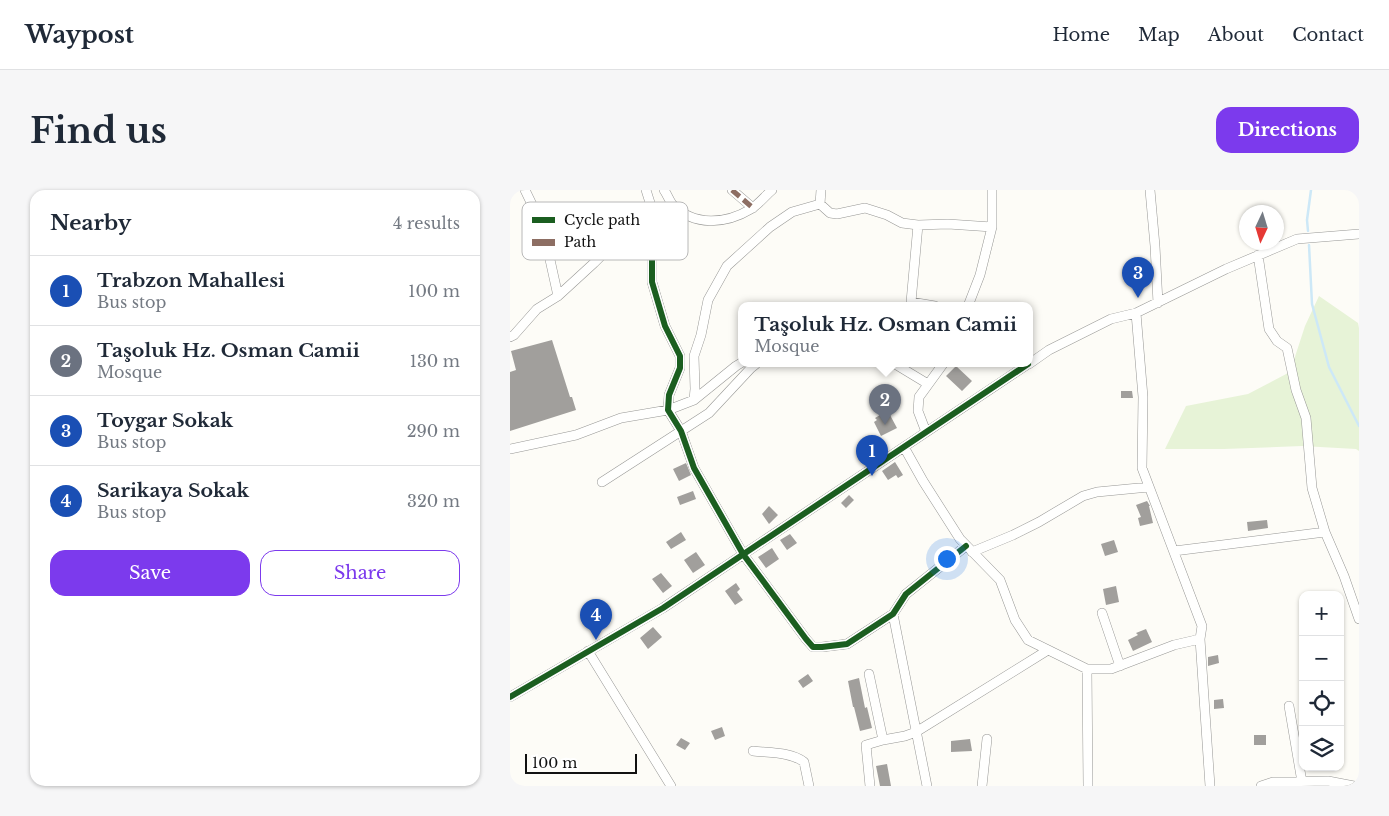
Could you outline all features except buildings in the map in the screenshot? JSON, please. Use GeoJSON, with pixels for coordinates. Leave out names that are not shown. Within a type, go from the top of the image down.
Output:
{"type":"FeatureCollection","features":[{"type":"Feature","properties":{"kind":"street"},"geometry":{"type":"LineString","coordinates":[[525,190],[531,202]]}},
{"type":"Feature","properties":{"kind":"street"},"geometry":{"type":"LineString","coordinates":[[646,190],[650,202]]}},
{"type":"Feature","properties":{"kind":"street"},"geometry":{"type":"LineString","coordinates":[[664,190],[670,202]]}},
{"type":"Feature","properties":{"kind":"street"},"geometry":{"type":"LineString","coordinates":[[732,190],[753,208]]}},
{"type":"Feature","properties":{"kind":"street"},"geometry":{"type":"LineString","coordinates":[[688,216],[696,220],[705,221],[733,218],[753,208],[772,190]]}},
{"type":"Feature","properties":{"kind":"street"},"geometry":{"type":"LineString","coordinates":[[820,204],[821,190]]}},
{"type":"Feature","properties":{"kind":"street"},"geometry":{"type":"LineString","coordinates":[[970,302],[980,275],[992,227],[992,190]]}},
{"type":"Feature","properties":{"kind":"street"},"geometry":{"type":"LineString","coordinates":[[1150,190],[1158,302]]}},
{"type":"Feature","properties":{"kind":"street"},"geometry":{"type":"LineString","coordinates":[[820,204],[830,212],[837,214],[864,208],[874,210],[902,223],[992,227]]}},
{"type":"Feature","properties":{"kind":"street"},"geometry":{"type":"LineString","coordinates":[[694,400],[696,389],[694,356],[701,335],[708,300],[727,266],[770,227],[792,212],[820,204]]}},
{"type":"Feature","properties":{"kind":"street"},"geometry":{"type":"LineString","coordinates":[[911,302],[918,225]]}},
{"type":"Feature","properties":{"kind":"street"},"geometry":{"type":"LineString","coordinates":[[1033,361],[1049,350],[1111,319],[1136,313],[1226,268],[1297,239],[1359,234]]}},
{"type":"Feature","properties":{"kind":"street"},"geometry":{"type":"LineString","coordinates":[[1258,255],[1269,329],[1277,341],[1286,348],[1296,390],[1306,418],[1312,488],[1325,532],[1344,576],[1359,619]]}},
{"type":"Feature","properties":{"kind":"street"},"geometry":{"type":"LineString","coordinates":[[550,260],[558,296]]}},
{"type":"Feature","properties":{"kind":"street"},"geometry":{"type":"LineString","coordinates":[[510,337],[537,309],[558,296],[597,260]]}},
{"type":"Feature","properties":{"kind":"street"},"geometry":{"type":"LineString","coordinates":[[652,260],[652,282],[665,326],[680,356],[680,368],[669,395],[668,410],[681,431],[694,468],[743,554],[813,646],[822,647],[847,644],[893,614],[906,594],[969,549],[1013,535],[1083,496],[1097,492],[1149,487]]}},
{"type":"Feature","properties":{"kind":"street"},"geometry":{"type":"LineString","coordinates":[[1136,313],[1143,397],[1142,468],[1202,626],[1200,639],[1210,786]]}},
{"type":"Feature","properties":{"kind":"street"},"geometry":{"type":"LineString","coordinates":[[510,449],[576,435],[621,418],[668,410],[694,400],[738,365]]}},
{"type":"Feature","properties":{"kind":"street"},"geometry":{"type":"LineString","coordinates":[[602,482],[710,413],[752,367]]}},
{"type":"Feature","properties":{"kind":"street"},"geometry":{"type":"LineString","coordinates":[[900,367],[928,384]]}},
{"type":"Feature","properties":{"kind":"street"},"geometry":{"type":"LineString","coordinates":[[926,432],[918,411],[918,397],[941,367]]}},
{"type":"Feature","properties":{"kind":"street"},"geometry":{"type":"LineString","coordinates":[[510,697],[663,608],[1024,367]]}},
{"type":"Feature","properties":{"kind":"street"},"geometry":{"type":"LineString","coordinates":[[904,447],[960,539],[1000,580],[1015,620],[1028,640],[1086,669],[1111,669],[1174,645],[1200,639]]}},
{"type":"Feature","properties":{"kind":"street"},"geometry":{"type":"LineString","coordinates":[[1174,551],[1325,532]]}},
{"type":"Feature","properties":{"kind":"street"},"geometry":{"type":"LineString","coordinates":[[1102,613],[1120,666]]}},
{"type":"Feature","properties":{"kind":"street"},"geometry":{"type":"LineString","coordinates":[[893,614],[927,786]]}},
{"type":"Feature","properties":{"kind":"street"},"geometry":{"type":"LineString","coordinates":[[870,786],[866,745],[916,732],[1048,650]]}},
{"type":"Feature","properties":{"kind":"street"},"geometry":{"type":"LineString","coordinates":[[588,651],[671,786]]}},
{"type":"Feature","properties":{"kind":"street"},"geometry":{"type":"LineString","coordinates":[[1086,669],[1088,786]]}},
{"type":"Feature","properties":{"kind":"street"},"geometry":{"type":"LineString","coordinates":[[869,674],[883,740]]}},
{"type":"Feature","properties":{"kind":"street"},"geometry":{"type":"LineString","coordinates":[[1289,706],[1302,782]]}},
{"type":"Feature","properties":{"kind":"street"},"geometry":{"type":"LineString","coordinates":[[982,786],[987,739]]}},
{"type":"Feature","properties":{"kind":"street"},"geometry":{"type":"LineString","coordinates":[[754,751],[799,758],[804,762],[809,786]]}},
{"type":"Feature","properties":{"kind":"street"},"geometry":{"type":"LineString","coordinates":[[1261,786],[1273,782],[1328,781],[1354,786]]}},
{"type":"Feature","properties":{"kind":"green space"},"geometry":{"type":"Polygon","coordinates":[[[1319,296],[1358,323],[1359,451],[1356,449],[1302,446],[1165,449],[1186,406],[1248,394],[1290,372],[1305,326],[1319,296]]]}},
{"type":"Feature","properties":{"kind":"waterway"},"geometry":{"type":"LineString","coordinates":[[1308,231],[1307,220],[1311,190]]}},
{"type":"Feature","properties":{"kind":"waterway"},"geometry":{"type":"LineString","coordinates":[[1309,245],[1312,304],[1329,367],[1359,426]]}},
{"type":"Feature","properties":{"kind":"marked path"},"geometry":{"type":"LineString","coordinates":[[732,190],[753,208]]}},
{"type":"Feature","properties":{"kind":"cycle path"},"geometry":{"type":"LineString","coordinates":[[652,260],[652,282],[665,326],[680,356],[680,368],[669,395],[668,410],[681,431],[694,468],[743,554],[813,647],[847,644],[893,614],[906,594],[966,546]]}},
{"type":"Feature","properties":{"kind":"cycle path"},"geometry":{"type":"LineString","coordinates":[[510,697],[663,608],[1024,367]]}},
{"type":"Feature","properties":{"kind":"place","name":"Toygar Sokak"},"geometry":{"type":"Point","coordinates":[1138,298]}},
{"type":"Feature","properties":{"kind":"place","name":"Taşoluk Hz. Osman Camii"},"geometry":{"type":"Point","coordinates":[885,425]}},
{"type":"Feature","properties":{"kind":"place","name":"Trabzon Mahallesi"},"geometry":{"type":"Point","coordinates":[872,476]}},
{"type":"Feature","properties":{"kind":"place","name":"Sarikaya Sokak"},"geometry":{"type":"Point","coordinates":[596,640]}}]}
